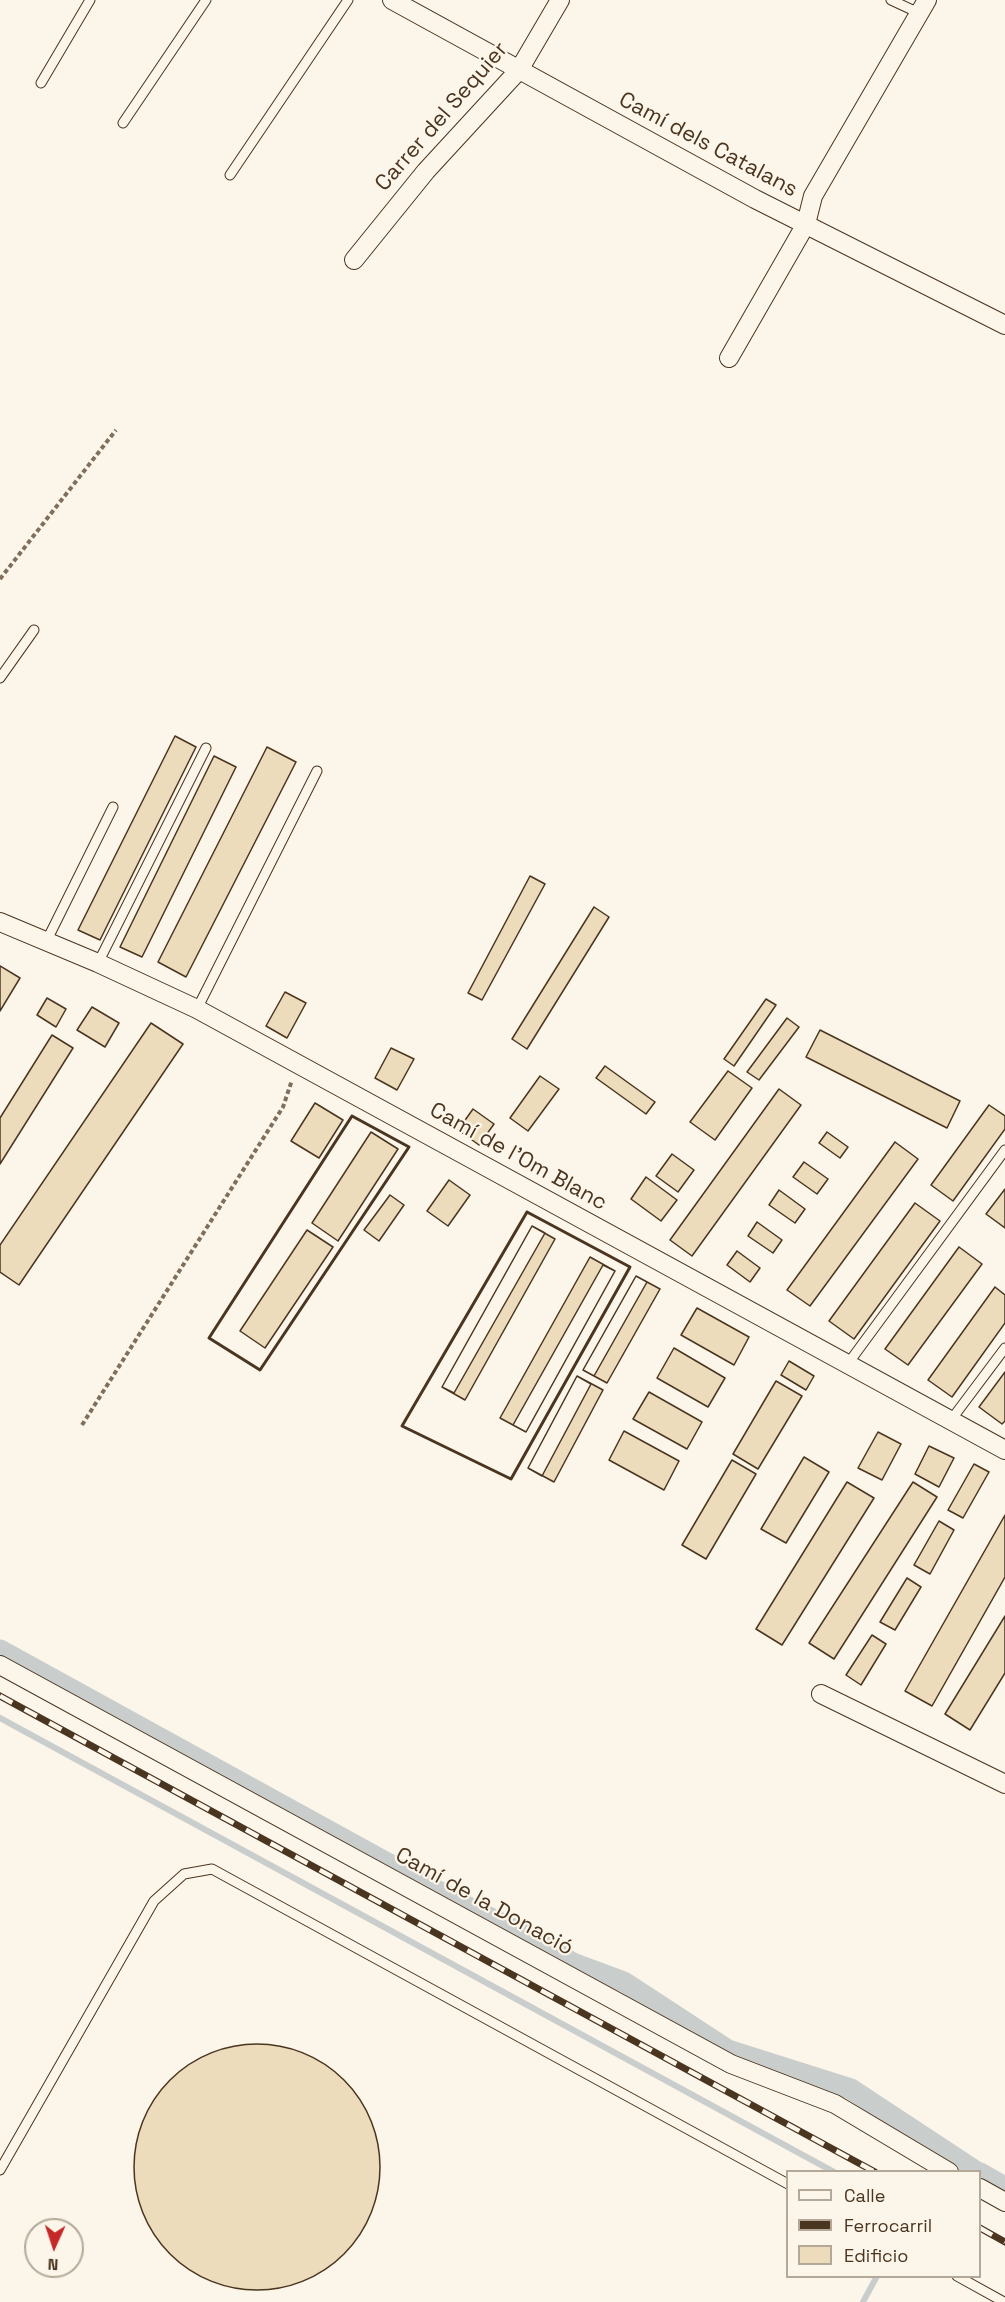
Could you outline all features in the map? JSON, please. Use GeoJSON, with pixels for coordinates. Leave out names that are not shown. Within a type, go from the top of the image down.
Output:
{"type":"FeatureCollection","features":[{"type":"Feature","properties":{"kind":"street","name":"Camí dels Catalans"},"geometry":{"type":"LineString","coordinates":[[392,0],[755,200],[1005,325]]}},
{"type":"Feature","properties":{"kind":"street","name":"Carrer del Sequier"},"geometry":{"type":"LineString","coordinates":[[354,260],[426,171],[519,70],[560,0]]}},
{"type":"Feature","properties":{"kind":"street"},"geometry":{"type":"LineString","coordinates":[[729,358],[807,224],[813,196],[923,7]]}},
{"type":"Feature","properties":{"kind":"street","name":"Camí de l'Om Blanc"},"geometry":{"type":"LineString","coordinates":[[0,922],[98,963],[197,1009],[1005,1450]]}},
{"type":"Feature","properties":{"kind":"street","name":"Camí de la Donació"},"geometry":{"type":"LineString","coordinates":[[0,1665],[731,2064],[835,2104],[946,2170]]}},
{"type":"Feature","properties":{"kind":"street"},"geometry":{"type":"LineString","coordinates":[[821,1694],[1005,1784]]}},
{"type":"Feature","properties":{"kind":"street"},"geometry":{"type":"LineString","coordinates":[[981,2189],[1005,2202]]}},
{"type":"Feature","properties":{"kind":"lane"},"geometry":{"type":"LineString","coordinates":[[41,83],[90,0]]}},
{"type":"Feature","properties":{"kind":"lane"},"geometry":{"type":"LineString","coordinates":[[123,123],[206,0]]}},
{"type":"Feature","properties":{"kind":"lane"},"geometry":{"type":"LineString","coordinates":[[230,175],[348,0]]}},
{"type":"Feature","properties":{"kind":"lane"},"geometry":{"type":"LineString","coordinates":[[891,0],[923,7]]}},
{"type":"Feature","properties":{"kind":"lane"},"geometry":{"type":"LineString","coordinates":[[0,678],[34,630]]}},
{"type":"Feature","properties":{"kind":"lane"},"geometry":{"type":"LineString","coordinates":[[98,963],[206,748]]}},
{"type":"Feature","properties":{"kind":"lane"},"geometry":{"type":"LineString","coordinates":[[197,1009],[317,771]]}},
{"type":"Feature","properties":{"kind":"lane"},"geometry":{"type":"LineString","coordinates":[[46,942],[113,807]]}},
{"type":"Feature","properties":{"kind":"lane"},"geometry":{"type":"LineString","coordinates":[[846,1365],[1005,1150]]}},
{"type":"Feature","properties":{"kind":"lane"},"geometry":{"type":"LineString","coordinates":[[951,1420],[1005,1348]]}},
{"type":"Feature","properties":{"kind":"lane"},"geometry":{"type":"LineString","coordinates":[[0,2170],[154,1901],[184,1874],[212,1869],[786,2183]]}},
{"type":"Feature","properties":{"kind":"lane"},"geometry":{"type":"LineString","coordinates":[[959,2278],[1004,2302]]}},
{"type":"Feature","properties":{"kind":"path"},"geometry":{"type":"LineString","coordinates":[[0,579],[116,430]]}},
{"type":"Feature","properties":{"kind":"path"},"geometry":{"type":"LineString","coordinates":[[82,1425],[283,1107],[298,1064]]}},
{"type":"Feature","properties":{"kind":"building"},"geometry":{"type":"Polygon","coordinates":[[[175,736],[196,747],[100,940],[78,930],[175,736]]]}},
{"type":"Feature","properties":{"kind":"building"},"geometry":{"type":"Polygon","coordinates":[[[267,747],[296,762],[186,977],[158,962],[267,747]]]}},
{"type":"Feature","properties":{"kind":"building"},"geometry":{"type":"Polygon","coordinates":[[[214,756],[236,767],[142,957],[120,947],[214,756]]]}},
{"type":"Feature","properties":{"kind":"building"},"geometry":{"type":"Polygon","coordinates":[[[530,876],[545,884],[482,1000],[468,993],[530,876]]]}},
{"type":"Feature","properties":{"kind":"building"},"geometry":{"type":"Polygon","coordinates":[[[594,907],[609,917],[527,1049],[512,1039],[594,907]]]}},
{"type":"Feature","properties":{"kind":"building"},"geometry":{"type":"Polygon","coordinates":[[[0,966],[20,978],[0,1011],[0,966]]]}},
{"type":"Feature","properties":{"kind":"building"},"geometry":{"type":"Polygon","coordinates":[[[285,992],[306,1003],[287,1038],[266,1026],[285,992]]]}},
{"type":"Feature","properties":{"kind":"building"},"geometry":{"type":"Polygon","coordinates":[[[47,998],[66,1009],[56,1027],[37,1015],[47,998]]]}},
{"type":"Feature","properties":{"kind":"building"},"geometry":{"type":"Polygon","coordinates":[[[766,999],[776,1005],[734,1066],[724,1059],[766,999]]]}},
{"type":"Feature","properties":{"kind":"building"},"geometry":{"type":"Polygon","coordinates":[[[92,1007],[119,1023],[105,1047],[77,1030],[92,1007]]]}},
{"type":"Feature","properties":{"kind":"building"},"geometry":{"type":"Polygon","coordinates":[[[787,1018],[799,1027],[759,1080],[747,1072],[787,1018]]]}},
{"type":"Feature","properties":{"kind":"building"},"geometry":{"type":"Polygon","coordinates":[[[151,1023],[183,1044],[19,1285],[0,1272],[0,1245],[151,1023]]]}},
{"type":"Feature","properties":{"kind":"building"},"geometry":{"type":"Polygon","coordinates":[[[820,1030],[960,1101],[947,1128],[806,1057],[820,1030]]]}},
{"type":"Feature","properties":{"kind":"building"},"geometry":{"type":"Polygon","coordinates":[[[52,1035],[73,1048],[0,1164],[0,1118],[52,1035]]]}},
{"type":"Feature","properties":{"kind":"building"},"geometry":{"type":"Polygon","coordinates":[[[391,1048],[414,1059],[397,1090],[375,1078],[391,1048]]]}},
{"type":"Feature","properties":{"kind":"building"},"geometry":{"type":"Polygon","coordinates":[[[605,1066],[655,1102],[646,1114],[596,1078],[605,1066]]]}},
{"type":"Feature","properties":{"kind":"building"},"geometry":{"type":"Polygon","coordinates":[[[728,1071],[752,1088],[715,1140],[690,1122],[728,1071]]]}},
{"type":"Feature","properties":{"kind":"building"},"geometry":{"type":"Polygon","coordinates":[[[540,1076],[559,1089],[528,1131],[510,1118],[540,1076]]]}},
{"type":"Feature","properties":{"kind":"building"},"geometry":{"type":"Polygon","coordinates":[[[779,1089],[801,1105],[692,1256],[670,1240],[779,1089]]]}},
{"type":"Feature","properties":{"kind":"building"},"geometry":{"type":"Polygon","coordinates":[[[315,1103],[343,1120],[319,1158],[291,1141],[315,1103]]]}},
{"type":"Feature","properties":{"kind":"building"},"geometry":{"type":"Polygon","coordinates":[[[989,1105],[1005,1116],[1005,1129],[953,1201],[931,1185],[989,1105]]]}},
{"type":"Feature","properties":{"kind":"building"},"geometry":{"type":"Polygon","coordinates":[[[473,1109],[494,1124],[479,1145],[458,1130],[473,1109]]]}},
{"type":"Feature","properties":{"kind":"building"},"geometry":{"type":"Polygon","coordinates":[[[371,1132],[398,1149],[338,1241],[312,1223],[371,1132]]]}},
{"type":"Feature","properties":{"kind":"building"},"geometry":{"type":"Polygon","coordinates":[[[827,1132],[848,1147],[840,1158],[819,1143],[827,1132]]]}},
{"type":"Feature","properties":{"kind":"building"},"geometry":{"type":"Polygon","coordinates":[[[895,1142],[918,1159],[810,1306],[787,1290],[895,1142]]]}},
{"type":"Feature","properties":{"kind":"building"},"geometry":{"type":"Polygon","coordinates":[[[672,1154],[694,1170],[678,1192],[656,1176],[672,1154]]]}},
{"type":"Feature","properties":{"kind":"building"},"geometry":{"type":"Polygon","coordinates":[[[804,1162],[828,1179],[817,1194],[793,1177],[804,1162]]]}},
{"type":"Feature","properties":{"kind":"building"},"geometry":{"type":"Polygon","coordinates":[[[646,1177],[677,1200],[661,1221],[631,1199],[646,1177]]]}},
{"type":"Feature","properties":{"kind":"building"},"geometry":{"type":"Polygon","coordinates":[[[449,1180],[470,1195],[448,1226],[427,1211],[449,1180]]]}},
{"type":"Feature","properties":{"kind":"building"},"geometry":{"type":"Polygon","coordinates":[[[1005,1189],[1005,1228],[986,1214],[1005,1189]]]}},
{"type":"Feature","properties":{"kind":"building"},"geometry":{"type":"Polygon","coordinates":[[[779,1190],[805,1209],[795,1223],[769,1205],[779,1190]]]}},
{"type":"Feature","properties":{"kind":"building"},"geometry":{"type":"Polygon","coordinates":[[[390,1195],[404,1205],[379,1241],[364,1230],[390,1195]]]}},
{"type":"Feature","properties":{"kind":"building"},"geometry":{"type":"Polygon","coordinates":[[[915,1203],[940,1221],[854,1339],[829,1321],[915,1203]]]}},
{"type":"Feature","properties":{"kind":"building"},"geometry":{"type":"Polygon","coordinates":[[[757,1222],[782,1240],[773,1253],[748,1236],[757,1222]]]}},
{"type":"Feature","properties":{"kind":"building"},"geometry":{"type":"Polygon","coordinates":[[[532,1226],[545,1233],[454,1393],[442,1387],[532,1226]]]}},
{"type":"Feature","properties":{"kind":"building"},"geometry":{"type":"Polygon","coordinates":[[[532,1226],[555,1239],[465,1400],[442,1387],[532,1226]]]}},
{"type":"Feature","properties":{"kind":"building"},"geometry":{"type":"Polygon","coordinates":[[[307,1230],[333,1247],[265,1348],[240,1331],[307,1230]]]}},
{"type":"Feature","properties":{"kind":"building"},"geometry":{"type":"Polygon","coordinates":[[[959,1247],[982,1264],[908,1365],[885,1349],[959,1247]]]}},
{"type":"Feature","properties":{"kind":"building"},"geometry":{"type":"Polygon","coordinates":[[[737,1251],[760,1268],[750,1282],[727,1265],[737,1251]]]}},
{"type":"Feature","properties":{"kind":"building"},"geometry":{"type":"Polygon","coordinates":[[[590,1257],[615,1271],[526,1432],[500,1418],[590,1257]]]}},
{"type":"Feature","properties":{"kind":"building"},"geometry":{"type":"Polygon","coordinates":[[[603,1265],[615,1271],[526,1432],[513,1425],[603,1265]]]}},
{"type":"Feature","properties":{"kind":"building"},"geometry":{"type":"Polygon","coordinates":[[[636,1276],[647,1282],[594,1376],[583,1370],[636,1276]]]}},
{"type":"Feature","properties":{"kind":"building"},"geometry":{"type":"Polygon","coordinates":[[[636,1276],[660,1289],[607,1383],[583,1370],[636,1276]]]}},
{"type":"Feature","properties":{"kind":"building"},"geometry":{"type":"Polygon","coordinates":[[[995,1287],[1005,1295],[1005,1323],[952,1397],[928,1380],[995,1287]]]}},
{"type":"Feature","properties":{"kind":"building"},"geometry":{"type":"Polygon","coordinates":[[[697,1308],[749,1337],[734,1365],[681,1335],[697,1308]]]}},
{"type":"Feature","properties":{"kind":"building"},"geometry":{"type":"Polygon","coordinates":[[[674,1348],[725,1378],[708,1407],[657,1378],[674,1348]]]}},
{"type":"Feature","properties":{"kind":"building"},"geometry":{"type":"Polygon","coordinates":[[[789,1361],[814,1376],[806,1390],[781,1375],[789,1361]]]}},
{"type":"Feature","properties":{"kind":"building"},"geometry":{"type":"Polygon","coordinates":[[[1005,1372],[1005,1421],[1002,1424],[979,1407],[1005,1372]]]}},
{"type":"Feature","properties":{"kind":"building"},"geometry":{"type":"Polygon","coordinates":[[[577,1376],[591,1384],[542,1476],[528,1468],[577,1376]]]}},
{"type":"Feature","properties":{"kind":"building"},"geometry":{"type":"Polygon","coordinates":[[[577,1376],[603,1390],[554,1482],[528,1468],[577,1376]]]}},
{"type":"Feature","properties":{"kind":"building"},"geometry":{"type":"Polygon","coordinates":[[[776,1381],[802,1396],[758,1469],[733,1454],[776,1381]]]}},
{"type":"Feature","properties":{"kind":"building"},"geometry":{"type":"Polygon","coordinates":[[[649,1392],[702,1422],[687,1449],[633,1419],[649,1392]]]}},
{"type":"Feature","properties":{"kind":"building"},"geometry":{"type":"Polygon","coordinates":[[[624,1431],[679,1461],[664,1490],[609,1460],[624,1431]]]}},
{"type":"Feature","properties":{"kind":"building"},"geometry":{"type":"Polygon","coordinates":[[[878,1432],[901,1444],[882,1480],[858,1468],[878,1432]]]}},
{"type":"Feature","properties":{"kind":"building"},"geometry":{"type":"Polygon","coordinates":[[[929,1446],[954,1458],[939,1487],[915,1474],[929,1446]]]}},
{"type":"Feature","properties":{"kind":"building"},"geometry":{"type":"Polygon","coordinates":[[[804,1457],[829,1472],[786,1543],[761,1529],[804,1457]]]}},
{"type":"Feature","properties":{"kind":"building"},"geometry":{"type":"Polygon","coordinates":[[[732,1460],[756,1474],[706,1559],[682,1545],[732,1460]]]}},
{"type":"Feature","properties":{"kind":"building"},"geometry":{"type":"Polygon","coordinates":[[[974,1464],[989,1472],[963,1518],[948,1510],[974,1464]]]}},
{"type":"Feature","properties":{"kind":"building"},"geometry":{"type":"Polygon","coordinates":[[[847,1482],[874,1498],[782,1645],[756,1629],[847,1482]]]}},
{"type":"Feature","properties":{"kind":"building"},"geometry":{"type":"Polygon","coordinates":[[[913,1482],[937,1497],[834,1659],[809,1643],[913,1482]]]}},
{"type":"Feature","properties":{"kind":"building"},"geometry":{"type":"Polygon","coordinates":[[[1005,1515],[1005,1577],[932,1706],[905,1691],[1005,1515]]]}},
{"type":"Feature","properties":{"kind":"building"},"geometry":{"type":"Polygon","coordinates":[[[939,1521],[954,1530],[930,1574],[914,1565],[939,1521]]]}},
{"type":"Feature","properties":{"kind":"building"},"geometry":{"type":"Polygon","coordinates":[[[907,1578],[921,1587],[895,1630],[880,1622],[907,1578]]]}},
{"type":"Feature","properties":{"kind":"building"},"geometry":{"type":"Polygon","coordinates":[[[1005,1616],[1005,1673],[970,1730],[945,1714],[1005,1616]]]}},
{"type":"Feature","properties":{"kind":"building"},"geometry":{"type":"Polygon","coordinates":[[[872,1635],[886,1644],[861,1685],[846,1675],[872,1635]]]}},
{"type":"Feature","properties":{"kind":"building"},"geometry":{"type":"Polygon","coordinates":[[[245,2044],[269,2044],[293,2049],[315,2058],[344,2080],[366,2109],[371,2120],[378,2143],[380,2167],[378,2191],[371,2214],[366,2225],[344,2254],[315,2276],[293,2285],[269,2290],[245,2290],[221,2285],[199,2276],[179,2262],[162,2245],[148,2225],[139,2203],[134,2179],[134,2155],[139,2131],[148,2109],[162,2089],[179,2072],[199,2058],[221,2049],[245,2044]]]}},
{"type":"Feature","properties":{"kind":"waterway"},"geometry":{"type":"LineString","coordinates":[[0,1650],[458,1902],[527,1936],[573,1963],[624,1982],[728,2050],[851,2089],[974,2170]]}},
{"type":"Feature","properties":{"kind":"waterway"},"geometry":{"type":"LineString","coordinates":[[0,1718],[830,2170]]}},
{"type":"Feature","properties":{"kind":"waterway"},"geometry":{"type":"LineString","coordinates":[[981,2174],[1005,2187]]}},
{"type":"Feature","properties":{"kind":"waterway"},"geometry":{"type":"LineString","coordinates":[[863,2302],[876,2278]]}},
{"type":"Feature","properties":{"kind":"railway"},"geometry":{"type":"LineString","coordinates":[[0,1696],[871,2170]]}},
{"type":"Feature","properties":{"kind":"railway"},"geometry":{"type":"LineString","coordinates":[[981,2229],[1005,2242]]}},
{"type":"Feature","properties":{"kind":"wall"},"geometry":{"type":"LineString","coordinates":[[352,1116],[409,1147],[260,1370],[209,1338],[352,1116]]}},
{"type":"Feature","properties":{"kind":"wall"},"geometry":{"type":"LineString","coordinates":[[527,1212],[630,1267],[511,1479],[402,1426],[527,1212]]}}]}
